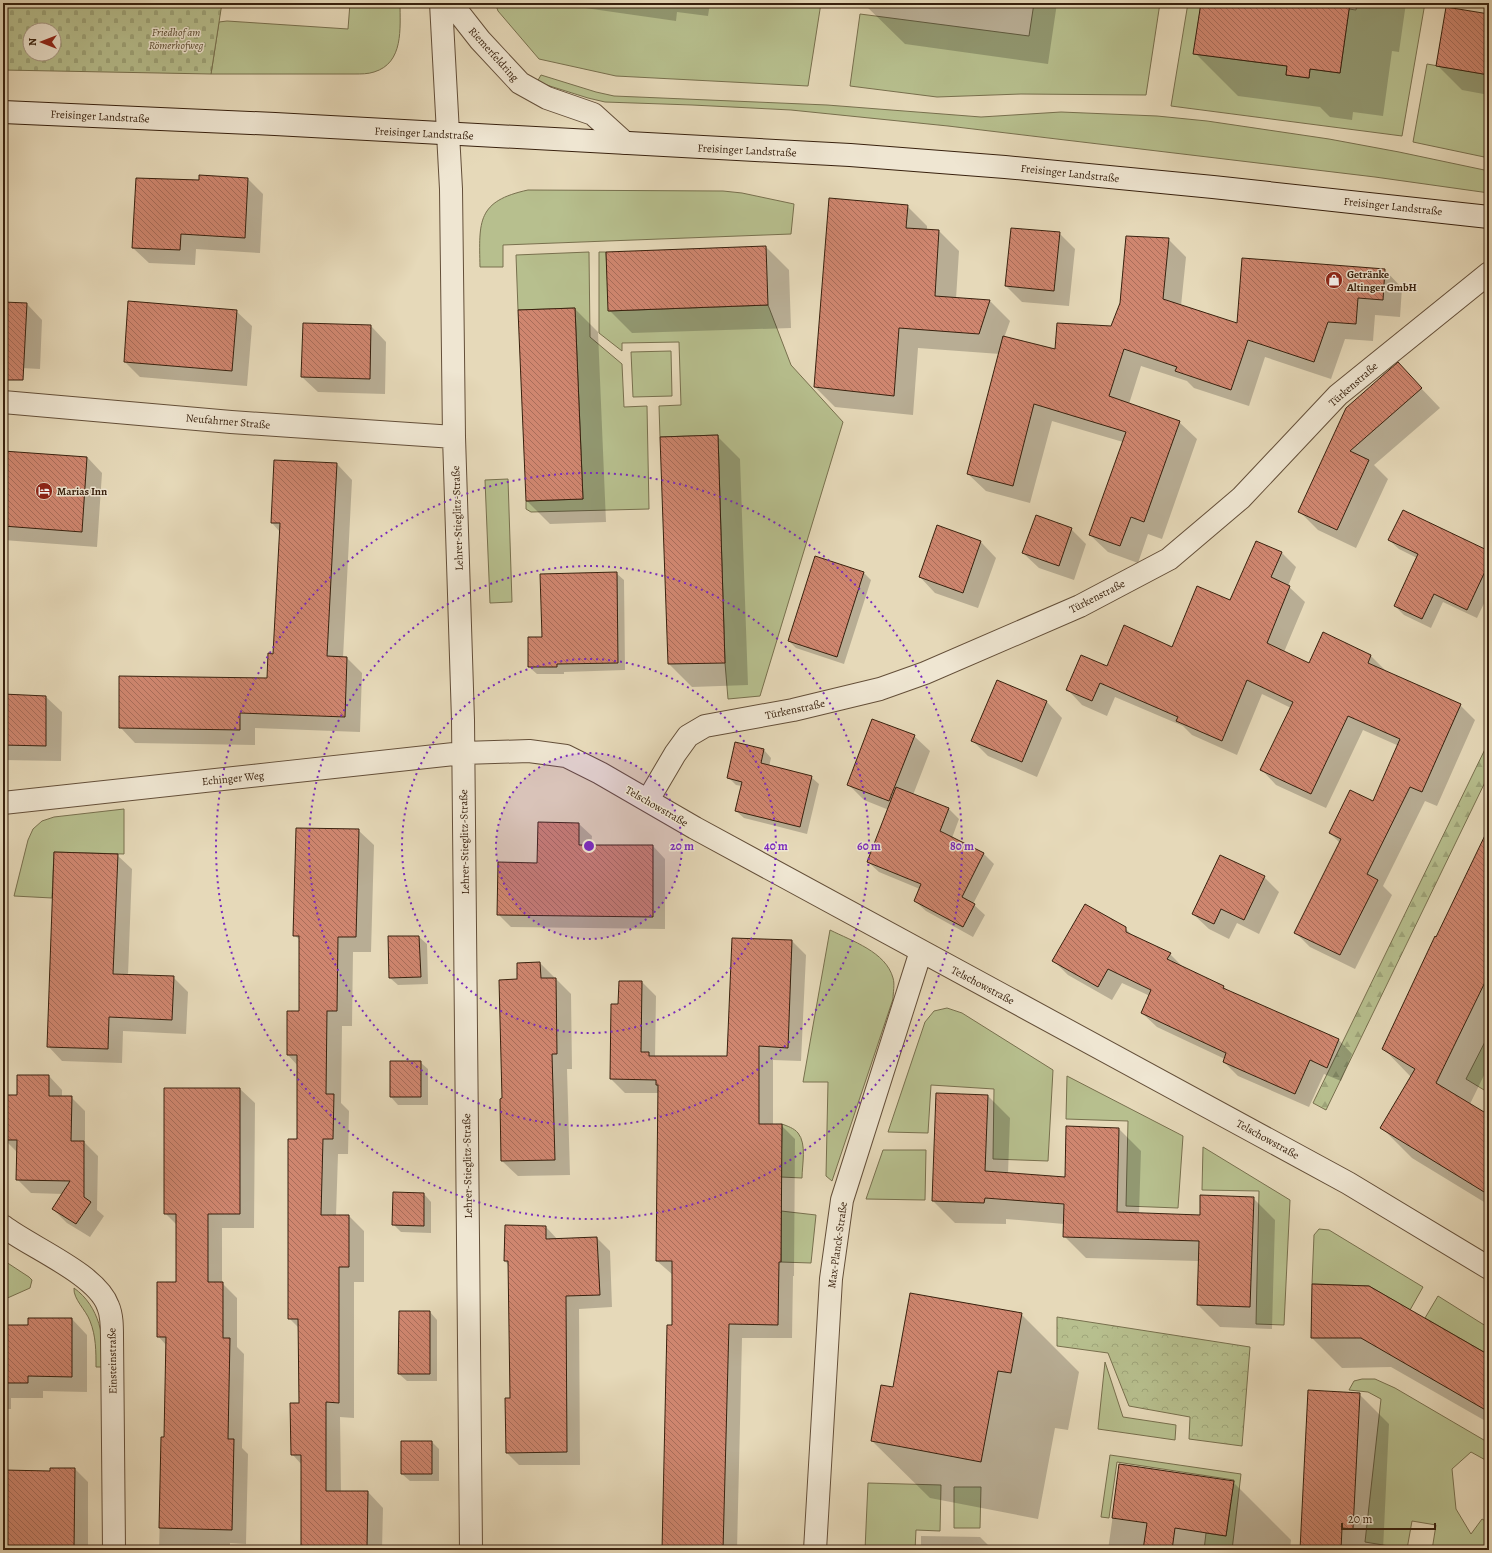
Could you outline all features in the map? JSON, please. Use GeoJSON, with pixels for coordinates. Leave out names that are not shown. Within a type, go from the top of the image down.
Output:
{"type":"FeatureCollection","features":[{"type":"Feature","properties":{"kind":"street"},"geometry":{"type":"LineString","coordinates":[[441,3],[448,134]]}},
{"type":"Feature","properties":{"kind":"street","name":"Riemerfeldring"},"geometry":{"type":"LineString","coordinates":[[451,3],[480,40],[520,83],[547,98],[593,114],[625,143]]}},
{"type":"Feature","properties":{"kind":"street","name":"Freisinger Landstraße"},"geometry":{"type":"LineString","coordinates":[[3,112],[267,124],[850,155],[1005,167],[1489,217]]}},
{"type":"Feature","properties":{"kind":"street","name":"Lehrer-Stieglitz-Straße"},"geometry":{"type":"LineString","coordinates":[[448,134],[451,189],[454,437],[463,753],[471,1550]]}},
{"type":"Feature","properties":{"kind":"street","name":"Türkenstraße"},"geometry":{"type":"LineString","coordinates":[[648,800],[675,754],[688,736],[705,726],[793,710],[880,689],[925,673],[1080,606],[1169,559],[1241,498],[1338,394],[1489,273]]}},
{"type":"Feature","properties":{"kind":"street","name":"Neufahrner Straße"},"geometry":{"type":"LineString","coordinates":[[3,402],[231,422],[454,437]]}},
{"type":"Feature","properties":{"kind":"street","name":"Telschowstraße"},"geometry":{"type":"LineString","coordinates":[[463,753],[530,751],[566,756],[600,773],[695,828],[1341,1179],[1489,1268]]}},
{"type":"Feature","properties":{"kind":"street","name":"Echinger Weg"},"geometry":{"type":"LineString","coordinates":[[3,803],[463,753]]}},
{"type":"Feature","properties":{"kind":"street","name":"Max-Planck-Straße"},"geometry":{"type":"LineString","coordinates":[[815,1550],[831,1279],[842,1200],[921,951]]}},
{"type":"Feature","properties":{"kind":"street","name":"Einsteinstraße"},"geometry":{"type":"LineString","coordinates":[[3,1226],[54,1258],[96,1287],[103,1295],[109,1306],[112,1336],[114,1550]]}},
{"type":"Feature","properties":{"kind":"green space","name":"Friedhof am Römerhofweg"},"geometry":{"type":"Polygon","coordinates":[[[3,3],[222,3],[211,74],[3,70],[3,3]]]}},
{"type":"Feature","properties":{"kind":"green space"},"geometry":{"type":"Polygon","coordinates":[[[350,3],[400,3],[400,33],[398,44],[391,61],[384,67],[374,72],[362,74],[211,74],[219,22],[227,21],[348,29],[350,3]]]}},
{"type":"Feature","properties":{"kind":"green space"},"geometry":{"type":"Polygon","coordinates":[[[495,3],[821,3],[808,86],[616,76],[539,59],[498,11],[495,3]]]}},
{"type":"Feature","properties":{"kind":"green space"},"geometry":{"type":"Polygon","coordinates":[[[1034,3],[1160,3],[1146,95],[1021,94],[937,97],[850,86],[860,14],[1029,36],[1034,3]]]}},
{"type":"Feature","properties":{"kind":"green space"},"geometry":{"type":"Polygon","coordinates":[[[1188,3],[1201,3],[1194,54],[1287,66],[1286,75],[1309,78],[1310,69],[1340,73],[1349,9],[1356,10],[1357,3],[1425,3],[1402,136],[1171,106],[1188,3]]]}},
{"type":"Feature","properties":{"kind":"green space"},"geometry":{"type":"Polygon","coordinates":[[[1427,64],[1489,75],[1489,158],[1413,142],[1427,64]]]}},
{"type":"Feature","properties":{"kind":"green space"},"geometry":{"type":"Polygon","coordinates":[[[541,75],[614,96],[827,105],[981,117],[1061,112],[1157,116],[1207,121],[1329,139],[1489,171],[1489,193],[1375,177],[948,126],[791,110],[605,102],[537,82],[541,75]]]}},
{"type":"Feature","properties":{"kind":"green space"},"geometry":{"type":"Polygon","coordinates":[[[528,190],[723,191],[742,193],[794,204],[791,234],[503,245],[503,267],[480,267],[480,237],[484,215],[490,207],[499,200],[528,190]]]}},
{"type":"Feature","properties":{"kind":"green space"},"geometry":{"type":"Polygon","coordinates":[[[589,252],[590,337],[622,364],[624,407],[647,406],[649,509],[531,512],[526,509],[526,501],[583,499],[575,308],[518,310],[516,255],[589,252]]]}},
{"type":"Feature","properties":{"kind":"green space"},"geometry":{"type":"Polygon","coordinates":[[[599,252],[606,252],[609,311],[768,305],[791,365],[843,422],[760,696],[728,699],[725,663],[718,435],[660,437],[659,406],[681,405],[679,342],[622,343],[622,351],[599,333],[599,252]]]}},
{"type":"Feature","properties":{"kind":"green space"},"geometry":{"type":"Polygon","coordinates":[[[671,351],[672,396],[633,397],[631,352],[671,351]]]}},
{"type":"Feature","properties":{"kind":"green space"},"geometry":{"type":"Polygon","coordinates":[[[508,479],[512,602],[490,603],[485,480],[508,479]]]}},
{"type":"Feature","properties":{"kind":"green space"},"geometry":{"type":"Polygon","coordinates":[[[1489,741],[1489,774],[1326,1110],[1313,1103],[1489,741]]]}},
{"type":"Feature","properties":{"kind":"green space"},"geometry":{"type":"Polygon","coordinates":[[[124,809],[124,854],[54,852],[52,898],[14,896],[28,840],[33,829],[42,821],[54,817],[124,809]]]}},
{"type":"Feature","properties":{"kind":"green space"},"geometry":{"type":"Polygon","coordinates":[[[830,930],[858,943],[876,954],[889,969],[894,980],[893,999],[832,1181],[826,1176],[828,1082],[803,1082],[830,930]]]}},
{"type":"Feature","properties":{"kind":"green space"},"geometry":{"type":"Polygon","coordinates":[[[947,1008],[962,1013],[1053,1070],[1048,1161],[993,1159],[994,1089],[931,1085],[928,1133],[888,1132],[925,1022],[934,1011],[947,1008]]]}},
{"type":"Feature","properties":{"kind":"green space"},"geometry":{"type":"Polygon","coordinates":[[[1489,1034],[1489,1093],[1466,1079],[1489,1034]]]}},
{"type":"Feature","properties":{"kind":"green space"},"geometry":{"type":"Polygon","coordinates":[[[1067,1076],[1183,1136],[1178,1208],[1126,1206],[1128,1121],[1066,1119],[1067,1076]]]}},
{"type":"Feature","properties":{"kind":"green space"},"geometry":{"type":"Polygon","coordinates":[[[782,1124],[795,1130],[801,1138],[803,1149],[802,1178],[781,1177],[782,1124]]]}},
{"type":"Feature","properties":{"kind":"green space"},"geometry":{"type":"Polygon","coordinates":[[[1203,1147],[1290,1200],[1284,1325],[1256,1324],[1259,1191],[1202,1190],[1203,1147]]]}},
{"type":"Feature","properties":{"kind":"green space"},"geometry":{"type":"Polygon","coordinates":[[[883,1150],[926,1150],[925,1200],[866,1199],[883,1150]]]}},
{"type":"Feature","properties":{"kind":"green space"},"geometry":{"type":"Polygon","coordinates":[[[781,1211],[816,1215],[811,1263],[781,1262],[781,1211]]]}},
{"type":"Feature","properties":{"kind":"green space"},"geometry":{"type":"Polygon","coordinates":[[[1319,1229],[1329,1230],[1423,1287],[1410,1310],[1369,1286],[1312,1284],[1314,1235],[1319,1229]]]}},
{"type":"Feature","properties":{"kind":"green space"},"geometry":{"type":"Polygon","coordinates":[[[3,1260],[32,1280],[30,1288],[3,1300],[3,1260]]]}},
{"type":"Feature","properties":{"kind":"green space"},"geometry":{"type":"Polygon","coordinates":[[[74,1288],[90,1304],[99,1323],[103,1345],[104,1367],[96,1367],[95,1344],[92,1327],[74,1292],[74,1288]]]}},
{"type":"Feature","properties":{"kind":"green space"},"geometry":{"type":"Polygon","coordinates":[[[1438,1296],[1489,1328],[1489,1355],[1425,1318],[1438,1296]]]}},
{"type":"Feature","properties":{"kind":"green space"},"geometry":{"type":"Polygon","coordinates":[[[1057,1317],[1250,1347],[1242,1446],[1189,1439],[1190,1417],[1129,1406],[1108,1353],[1057,1346],[1057,1317]]]}},
{"type":"Feature","properties":{"kind":"green space"},"geometry":{"type":"Polygon","coordinates":[[[1105,1362],[1123,1417],[1176,1425],[1175,1440],[1098,1429],[1105,1362]]]}},
{"type":"Feature","properties":{"kind":"green space"},"geometry":{"type":"Polygon","coordinates":[[[1362,1379],[1375,1379],[1395,1388],[1489,1443],[1489,1462],[1471,1452],[1452,1469],[1456,1509],[1471,1534],[1482,1519],[1489,1523],[1489,1543],[1485,1550],[1432,1550],[1436,1525],[1412,1521],[1407,1549],[1365,1542],[1381,1399],[1368,1392],[1349,1390],[1354,1381],[1362,1379]]]}},
{"type":"Feature","properties":{"kind":"green space"},"geometry":{"type":"Polygon","coordinates":[[[1110,1455],[1241,1474],[1232,1550],[1204,1550],[1206,1533],[1226,1536],[1234,1480],[1117,1462],[1109,1518],[1101,1517],[1110,1455]]]}},
{"type":"Feature","properties":{"kind":"green space"},"geometry":{"type":"Polygon","coordinates":[[[868,1483],[941,1485],[940,1531],[916,1530],[915,1550],[865,1550],[868,1483]]]}},
{"type":"Feature","properties":{"kind":"green space"},"geometry":{"type":"Polygon","coordinates":[[[954,1487],[981,1487],[980,1528],[954,1528],[954,1487]]]}},
{"type":"Feature","properties":{"kind":"building"},"geometry":{"type":"Polygon","coordinates":[[[1201,3],[1350,3],[1340,73],[1310,69],[1309,78],[1286,75],[1287,66],[1193,54],[1201,3]]]}},
{"type":"Feature","properties":{"kind":"building"},"geometry":{"type":"Polygon","coordinates":[[[1446,7],[1489,14],[1489,75],[1436,66],[1446,7]]]}},
{"type":"Feature","properties":{"kind":"building"},"geometry":{"type":"Polygon","coordinates":[[[199,175],[248,178],[245,238],[181,234],[180,250],[132,248],[136,178],[199,180],[199,175]]]}},
{"type":"Feature","properties":{"kind":"building"},"geometry":{"type":"Polygon","coordinates":[[[829,198],[908,205],[906,228],[939,230],[935,296],[990,300],[979,334],[899,328],[894,396],[814,387],[829,198]]]}},
{"type":"Feature","properties":{"kind":"building"},"geometry":{"type":"Polygon","coordinates":[[[1011,228],[1060,232],[1054,291],[1005,286],[1011,228]]]}},
{"type":"Feature","properties":{"kind":"building"},"geometry":{"type":"Polygon","coordinates":[[[1126,236],[1169,238],[1163,299],[1237,323],[1242,258],[1385,269],[1383,300],[1358,298],[1356,324],[1328,322],[1314,362],[1248,340],[1231,390],[1175,371],[1177,367],[1124,349],[1109,396],[1180,421],[1144,522],[1131,517],[1120,546],[1089,535],[1126,432],[1034,404],[1013,486],[967,474],[1003,336],[1055,349],[1057,323],[1111,326],[1120,303],[1126,236]]]}},
{"type":"Feature","properties":{"kind":"building"},"geometry":{"type":"Polygon","coordinates":[[[766,246],[768,305],[608,311],[606,252],[766,246]]]}},
{"type":"Feature","properties":{"kind":"building"},"geometry":{"type":"Polygon","coordinates":[[[128,301],[237,310],[232,371],[124,362],[128,301]]]}},
{"type":"Feature","properties":{"kind":"building"},"geometry":{"type":"Polygon","coordinates":[[[3,302],[27,303],[23,380],[3,380],[3,302]]]}},
{"type":"Feature","properties":{"kind":"building"},"geometry":{"type":"Polygon","coordinates":[[[575,308],[583,499],[526,501],[518,310],[575,308]]]}},
{"type":"Feature","properties":{"kind":"building"},"geometry":{"type":"Polygon","coordinates":[[[303,323],[371,325],[370,379],[301,377],[303,323]]]}},
{"type":"Feature","properties":{"kind":"building"},"geometry":{"type":"Polygon","coordinates":[[[1398,362],[1422,388],[1350,451],[1369,460],[1337,530],[1298,512],[1346,408],[1398,362]]]}},
{"type":"Feature","properties":{"kind":"building"},"geometry":{"type":"Polygon","coordinates":[[[718,435],[725,663],[668,664],[660,437],[718,435]]]}},
{"type":"Feature","properties":{"kind":"building","name":"Marias Inn"},"geometry":{"type":"Polygon","coordinates":[[[3,451],[87,457],[82,532],[3,526],[3,451]]]}},
{"type":"Feature","properties":{"kind":"building"},"geometry":{"type":"Polygon","coordinates":[[[274,460],[337,463],[327,656],[347,657],[345,717],[240,713],[240,730],[119,728],[119,676],[267,678],[268,653],[273,654],[280,523],[271,523],[274,460]]]}},
{"type":"Feature","properties":{"kind":"building"},"geometry":{"type":"Polygon","coordinates":[[[1403,510],[1489,551],[1489,563],[1467,610],[1434,594],[1422,619],[1394,606],[1418,554],[1388,540],[1403,510]]]}},
{"type":"Feature","properties":{"kind":"building"},"geometry":{"type":"Polygon","coordinates":[[[1036,515],[1072,528],[1059,566],[1022,553],[1036,515]]]}},
{"type":"Feature","properties":{"kind":"building"},"geometry":{"type":"Polygon","coordinates":[[[937,525],[981,541],[963,593],[919,577],[937,525]]]}},
{"type":"Feature","properties":{"kind":"building"},"geometry":{"type":"Polygon","coordinates":[[[1256,541],[1282,552],[1271,577],[1290,586],[1267,643],[1309,663],[1323,632],[1371,655],[1368,663],[1461,704],[1422,792],[1410,787],[1367,874],[1378,880],[1340,955],[1294,933],[1341,839],[1329,833],[1350,790],[1373,801],[1400,739],[1348,716],[1311,794],[1260,770],[1293,702],[1247,680],[1222,741],[1176,721],[1178,717],[1100,683],[1092,701],[1066,690],[1081,655],[1107,666],[1124,625],[1172,647],[1197,586],[1230,600],[1256,541]]]}},
{"type":"Feature","properties":{"kind":"building"},"geometry":{"type":"Polygon","coordinates":[[[815,556],[864,572],[837,657],[788,641],[815,556]]]}},
{"type":"Feature","properties":{"kind":"building"},"geometry":{"type":"Polygon","coordinates":[[[617,572],[618,663],[557,664],[557,667],[528,667],[528,637],[542,637],[540,574],[617,572]]]}},
{"type":"Feature","properties":{"kind":"building"},"geometry":{"type":"Polygon","coordinates":[[[997,680],[1047,701],[1022,762],[971,741],[997,680]]]}},
{"type":"Feature","properties":{"kind":"building"},"geometry":{"type":"Polygon","coordinates":[[[3,694],[46,696],[46,746],[3,745],[3,694]]]}},
{"type":"Feature","properties":{"kind":"building"},"geometry":{"type":"Polygon","coordinates":[[[872,719],[915,735],[889,801],[847,785],[872,719]]]}},
{"type":"Feature","properties":{"kind":"building"},"geometry":{"type":"Polygon","coordinates":[[[735,742],[764,749],[761,763],[812,776],[800,827],[735,811],[742,782],[727,778],[735,742]]]}},
{"type":"Feature","properties":{"kind":"building"},"geometry":{"type":"Polygon","coordinates":[[[896,787],[949,808],[940,831],[984,853],[962,897],[975,904],[963,927],[914,901],[921,884],[867,862],[896,787]]]}},
{"type":"Feature","properties":{"kind":"building"},"geometry":{"type":"Polygon","coordinates":[[[538,822],[579,823],[579,845],[653,845],[653,917],[497,915],[498,862],[537,863],[538,822]]]}},
{"type":"Feature","properties":{"kind":"building"},"geometry":{"type":"Polygon","coordinates":[[[1489,827],[1489,974],[1436,1083],[1489,1115],[1489,1195],[1380,1128],[1415,1069],[1382,1049],[1435,936],[1436,937],[1489,827]]]}},
{"type":"Feature","properties":{"kind":"building"},"geometry":{"type":"Polygon","coordinates":[[[296,828],[359,829],[356,937],[338,937],[337,1011],[327,1011],[326,1094],[334,1094],[333,1139],[323,1139],[321,1215],[349,1215],[349,1267],[339,1267],[339,1403],[326,1402],[326,1491],[368,1491],[367,1548],[356,1548],[356,1550],[301,1550],[301,1455],[291,1455],[290,1403],[299,1403],[298,1319],[288,1319],[288,1139],[297,1139],[297,1055],[287,1055],[287,1011],[299,1011],[299,936],[293,936],[296,828]]]}},
{"type":"Feature","properties":{"kind":"building"},"geometry":{"type":"Polygon","coordinates":[[[54,852],[118,854],[113,974],[174,976],[172,1020],[109,1017],[108,1049],[47,1047],[54,852]]]}},
{"type":"Feature","properties":{"kind":"building"},"geometry":{"type":"Polygon","coordinates":[[[1220,855],[1265,876],[1244,920],[1221,909],[1214,924],[1192,914],[1220,855]]]}},
{"type":"Feature","properties":{"kind":"building"},"geometry":{"type":"Polygon","coordinates":[[[1085,904],[1126,927],[1126,932],[1171,953],[1167,959],[1224,986],[1223,988],[1339,1039],[1327,1068],[1310,1060],[1295,1094],[1223,1062],[1226,1053],[1141,1013],[1151,990],[1108,969],[1098,987],[1052,961],[1085,904]]]}},
{"type":"Feature","properties":{"kind":"building"},"geometry":{"type":"Polygon","coordinates":[[[388,936],[419,936],[421,977],[389,978],[388,936]]]}},
{"type":"Feature","properties":{"kind":"building"},"geometry":{"type":"Polygon","coordinates":[[[732,938],[792,940],[788,1048],[759,1046],[759,1124],[782,1124],[781,1262],[779,1262],[778,1325],[729,1324],[723,1550],[662,1550],[667,1325],[672,1325],[672,1261],[656,1261],[658,1085],[656,1085],[656,1080],[610,1079],[611,1004],[618,1004],[619,981],[642,981],[641,1052],[649,1052],[649,1056],[727,1056],[732,938]]]}},
{"type":"Feature","properties":{"kind":"building"},"geometry":{"type":"Polygon","coordinates":[[[540,962],[541,978],[556,978],[557,1054],[552,1054],[555,1160],[501,1161],[500,1099],[502,1098],[499,980],[517,979],[517,963],[540,962]]]}},
{"type":"Feature","properties":{"kind":"building"},"geometry":{"type":"Polygon","coordinates":[[[390,1061],[421,1061],[421,1097],[390,1097],[390,1061]]]}},
{"type":"Feature","properties":{"kind":"building"},"geometry":{"type":"Polygon","coordinates":[[[17,1075],[49,1075],[49,1096],[72,1096],[71,1141],[84,1141],[84,1197],[91,1202],[76,1224],[52,1209],[70,1181],[16,1180],[17,1140],[3,1140],[4,1095],[17,1095],[17,1075]]]}},
{"type":"Feature","properties":{"kind":"building"},"geometry":{"type":"Polygon","coordinates":[[[164,1088],[240,1088],[240,1214],[208,1214],[208,1282],[223,1282],[223,1338],[230,1338],[228,1439],[234,1439],[232,1530],[159,1528],[161,1437],[164,1437],[166,1337],[157,1337],[157,1282],[176,1282],[176,1214],[164,1214],[164,1088]]]}},
{"type":"Feature","properties":{"kind":"building"},"geometry":{"type":"Polygon","coordinates":[[[936,1093],[988,1095],[985,1171],[1065,1177],[1066,1126],[1119,1128],[1117,1212],[1200,1215],[1200,1195],[1254,1197],[1250,1307],[1197,1305],[1199,1241],[1063,1237],[1064,1204],[985,1198],[984,1203],[932,1201],[936,1093]]]}},
{"type":"Feature","properties":{"kind":"building"},"geometry":{"type":"Polygon","coordinates":[[[393,1192],[424,1193],[424,1226],[392,1225],[393,1192]]]}},
{"type":"Feature","properties":{"kind":"building"},"geometry":{"type":"Polygon","coordinates":[[[505,1225],[546,1226],[546,1239],[597,1237],[600,1295],[566,1296],[567,1452],[506,1453],[505,1398],[510,1398],[508,1261],[504,1261],[505,1225]]]}},
{"type":"Feature","properties":{"kind":"building"},"geometry":{"type":"Polygon","coordinates":[[[1312,1284],[1369,1286],[1489,1355],[1489,1412],[1361,1338],[1311,1338],[1312,1284]]]}},
{"type":"Feature","properties":{"kind":"building"},"geometry":{"type":"Polygon","coordinates":[[[910,1293],[1022,1313],[1011,1373],[998,1371],[981,1462],[871,1441],[881,1385],[893,1387],[910,1293]]]}},
{"type":"Feature","properties":{"kind":"building"},"geometry":{"type":"Polygon","coordinates":[[[399,1311],[430,1311],[430,1374],[398,1374],[399,1311]]]}},
{"type":"Feature","properties":{"kind":"building"},"geometry":{"type":"Polygon","coordinates":[[[28,1318],[72,1318],[72,1377],[28,1376],[28,1383],[3,1383],[3,1325],[28,1325],[28,1318]]]}},
{"type":"Feature","properties":{"kind":"building"},"geometry":{"type":"Polygon","coordinates":[[[1308,1390],[1360,1393],[1353,1529],[1342,1528],[1341,1550],[1300,1550],[1308,1390]]]}},
{"type":"Feature","properties":{"kind":"building"},"geometry":{"type":"Polygon","coordinates":[[[401,1441],[432,1441],[432,1474],[401,1474],[401,1441]]]}},
{"type":"Feature","properties":{"kind":"building"},"geometry":{"type":"Polygon","coordinates":[[[1119,1464],[1234,1481],[1226,1536],[1175,1528],[1172,1550],[1143,1550],[1147,1523],[1112,1518],[1119,1464]]]}},
{"type":"Feature","properties":{"kind":"building"},"geometry":{"type":"Polygon","coordinates":[[[50,1468],[75,1468],[74,1550],[3,1550],[3,1470],[50,1471],[50,1468]]]}},
{"type":"Feature","properties":{"kind":"place","name":"Getränke Altinger GmbH"},"geometry":{"type":"Point","coordinates":[1334,280]}},
{"type":"Feature","properties":{"kind":"place","name":"Marias Inn"},"geometry":{"type":"Point","coordinates":[44,491]}}]}
